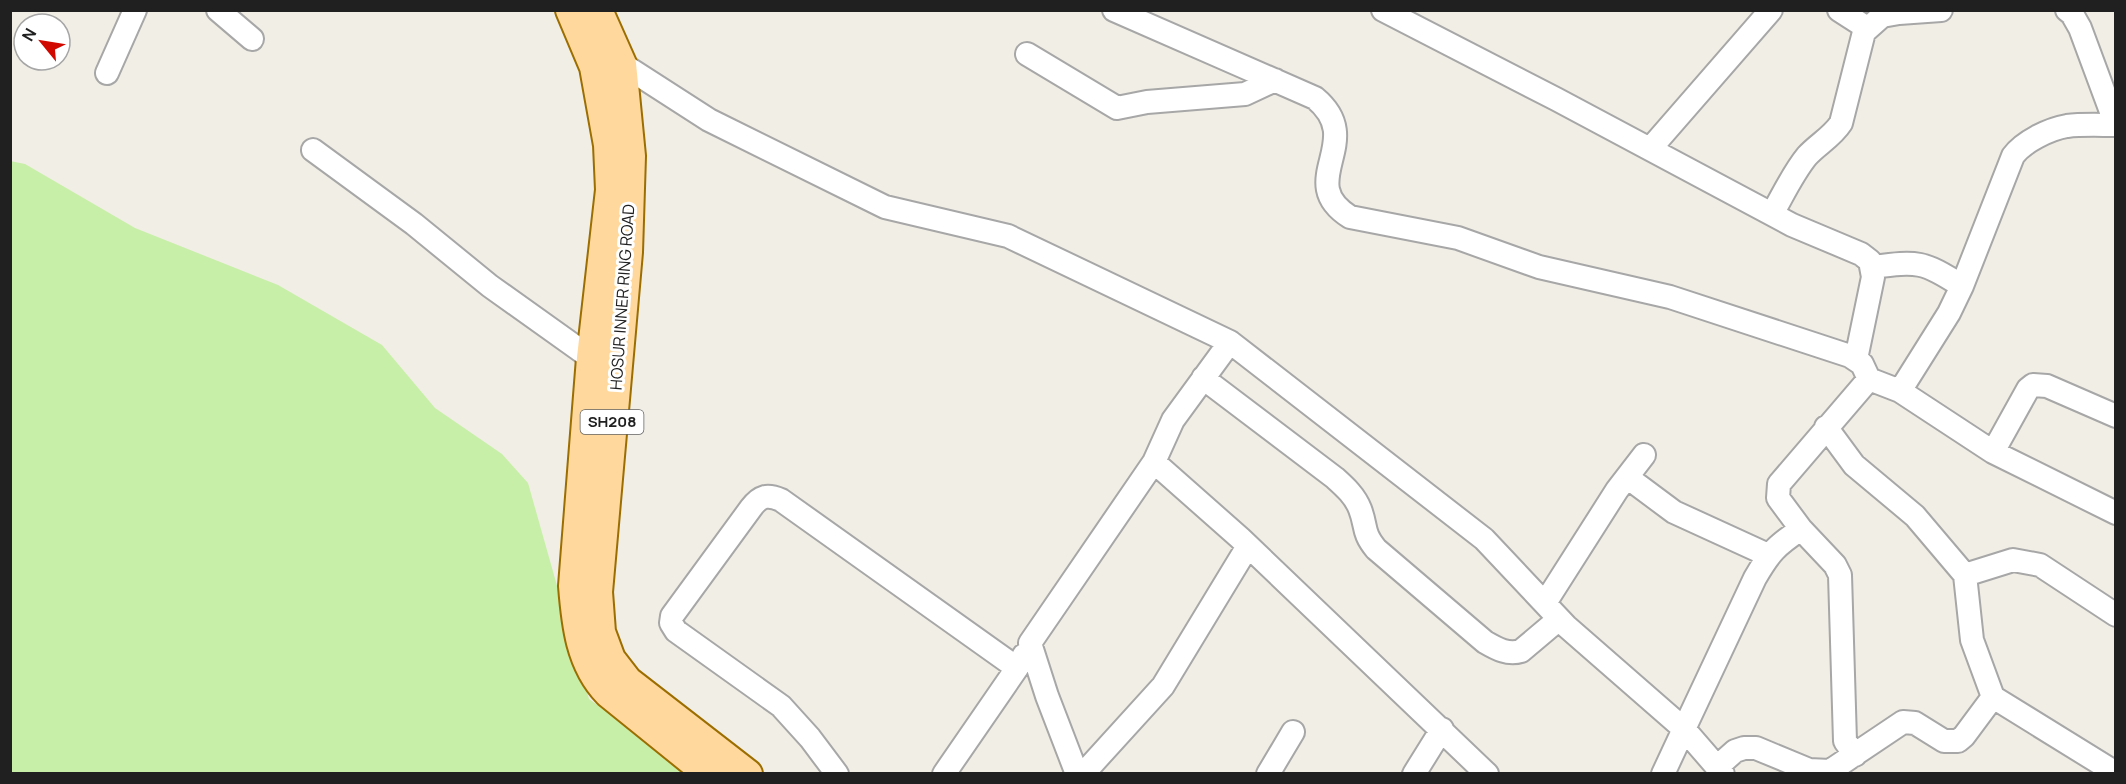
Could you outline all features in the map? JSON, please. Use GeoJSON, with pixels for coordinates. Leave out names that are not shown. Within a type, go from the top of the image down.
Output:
{"type":"FeatureCollection","features":[{"type":"Feature","properties":{"kind":"main road","name":"HOSUR INNER RING ROAD"},"geometry":{"type":"LineString","coordinates":[[570,10],[608,66],[610,190],[591,358],[573,586],[576,620],[588,666],[598,682],[608,693],[708,774]]}},
{"type":"Feature","properties":{"kind":"main road","name":"HOSUR INNER RING ROAD"},"geometry":{"type":"LineString","coordinates":[[598,10],[608,66],[630,133],[631,166],[628,252],[598,592],[601,632],[611,659],[628,681],[748,774]]}},
{"type":"Feature","properties":{"kind":"street"},"geometry":{"type":"LineString","coordinates":[[107,73],[135,10]]}},
{"type":"Feature","properties":{"kind":"street"},"geometry":{"type":"LineString","coordinates":[[218,10],[252,39]]}},
{"type":"Feature","properties":{"kind":"street"},"geometry":{"type":"LineString","coordinates":[[1114,10],[1315,98],[1327,107],[1336,131],[1326,185],[1330,199],[1337,208],[1350,217],[1458,238],[1539,267],[1670,297],[1856,359],[1862,364],[1869,378],[1900,391],[1993,452],[2115,513]]}},
{"type":"Feature","properties":{"kind":"street"},"geometry":{"type":"LineString","coordinates":[[1383,10],[1792,225],[1861,254],[1870,261],[1872,267],[1872,289],[1856,359]]}},
{"type":"Feature","properties":{"kind":"street"},"geometry":{"type":"LineString","coordinates":[[1650,149],[1771,10]]}},
{"type":"Feature","properties":{"kind":"street"},"geometry":{"type":"LineString","coordinates":[[1839,10],[1868,28]]}},
{"type":"Feature","properties":{"kind":"street"},"geometry":{"type":"LineString","coordinates":[[1772,214],[1806,158],[1833,134],[1841,123],[1864,32],[1882,16],[1941,10]]}},
{"type":"Feature","properties":{"kind":"street"},"geometry":{"type":"LineString","coordinates":[[1900,391],[1949,313],[1962,286],[2013,156],[2019,148],[2026,142],[2066,126],[2115,125],[2080,28],[2067,10]]}},
{"type":"Feature","properties":{"kind":"street"},"geometry":{"type":"LineString","coordinates":[[1027,54],[1117,108],[1146,102],[1245,94],[1275,80]]}},
{"type":"Feature","properties":{"kind":"street"},"geometry":{"type":"LineString","coordinates":[[608,66],[710,120],[885,207],[1008,236],[1230,342],[1484,539],[1552,611],[1684,729],[1720,770],[1735,751],[1755,748],[1797,766],[1821,772],[1830,771],[1904,722],[1915,723],[1944,741],[1958,741],[1993,697]]}},
{"type":"Feature","properties":{"kind":"street"},"geometry":{"type":"LineString","coordinates":[[313,150],[414,224],[490,286],[591,358]]}},
{"type":"Feature","properties":{"kind":"street"},"geometry":{"type":"LineString","coordinates":[[1872,267],[1906,262],[1920,264],[1934,269],[1962,286]]}},
{"type":"Feature","properties":{"kind":"street"},"geometry":{"type":"LineString","coordinates":[[944,774],[1017,668],[1030,643],[1154,462],[1173,420],[1230,342]]}},
{"type":"Feature","properties":{"kind":"street"},"geometry":{"type":"LineString","coordinates":[[1203,378],[1335,478],[1352,494],[1360,508],[1367,538],[1376,549],[1485,642],[1505,652],[1521,651],[1552,611],[1627,477],[1644,455]]}},
{"type":"Feature","properties":{"kind":"street"},"geometry":{"type":"LineString","coordinates":[[1855,755],[1845,741],[1840,575],[1835,565],[1801,529],[1778,498],[1779,484],[1869,378]]}},
{"type":"Feature","properties":{"kind":"street"},"geometry":{"type":"LineString","coordinates":[[1993,452],[2028,389],[2033,385],[2047,386],[2115,416]]}},
{"type":"Feature","properties":{"kind":"street"},"geometry":{"type":"LineString","coordinates":[[1826,427],[1854,465],[1915,516],[1965,575],[1972,640],[1993,697],[2115,772]]}},
{"type":"Feature","properties":{"kind":"street"},"geometry":{"type":"LineString","coordinates":[[1154,462],[1248,546],[1487,774]]}},
{"type":"Feature","properties":{"kind":"street"},"geometry":{"type":"LineString","coordinates":[[1627,477],[1674,512],[1768,555]]}},
{"type":"Feature","properties":{"kind":"street"},"geometry":{"type":"LineString","coordinates":[[837,774],[810,738],[781,706],[676,632],[671,622],[672,616],[751,508],[761,498],[768,496],[782,500],[1017,668]]}},
{"type":"Feature","properties":{"kind":"street"},"geometry":{"type":"LineString","coordinates":[[1663,774],[1755,578],[1768,555],[1801,529]]}},
{"type":"Feature","properties":{"kind":"street"},"geometry":{"type":"LineString","coordinates":[[1083,774],[1163,686],[1248,546]]}},
{"type":"Feature","properties":{"kind":"street"},"geometry":{"type":"LineString","coordinates":[[1965,575],[2013,560],[2040,565],[2115,615]]}},
{"type":"Feature","properties":{"kind":"street"},"geometry":{"type":"LineString","coordinates":[[1030,643],[1047,696],[1077,774]]}},
{"type":"Feature","properties":{"kind":"street"},"geometry":{"type":"LineString","coordinates":[[1414,774],[1442,729]]}},
{"type":"Feature","properties":{"kind":"street"},"geometry":{"type":"LineString","coordinates":[[1268,774],[1293,732]]}},
{"type":"Feature","properties":{"kind":"green space"},"geometry":{"type":"Polygon","coordinates":[[[10,161],[25,164],[135,228],[278,285],[382,345],[435,408],[502,454],[528,483],[589,699],[668,755],[689,773],[11,773],[10,161]]]}}]}
